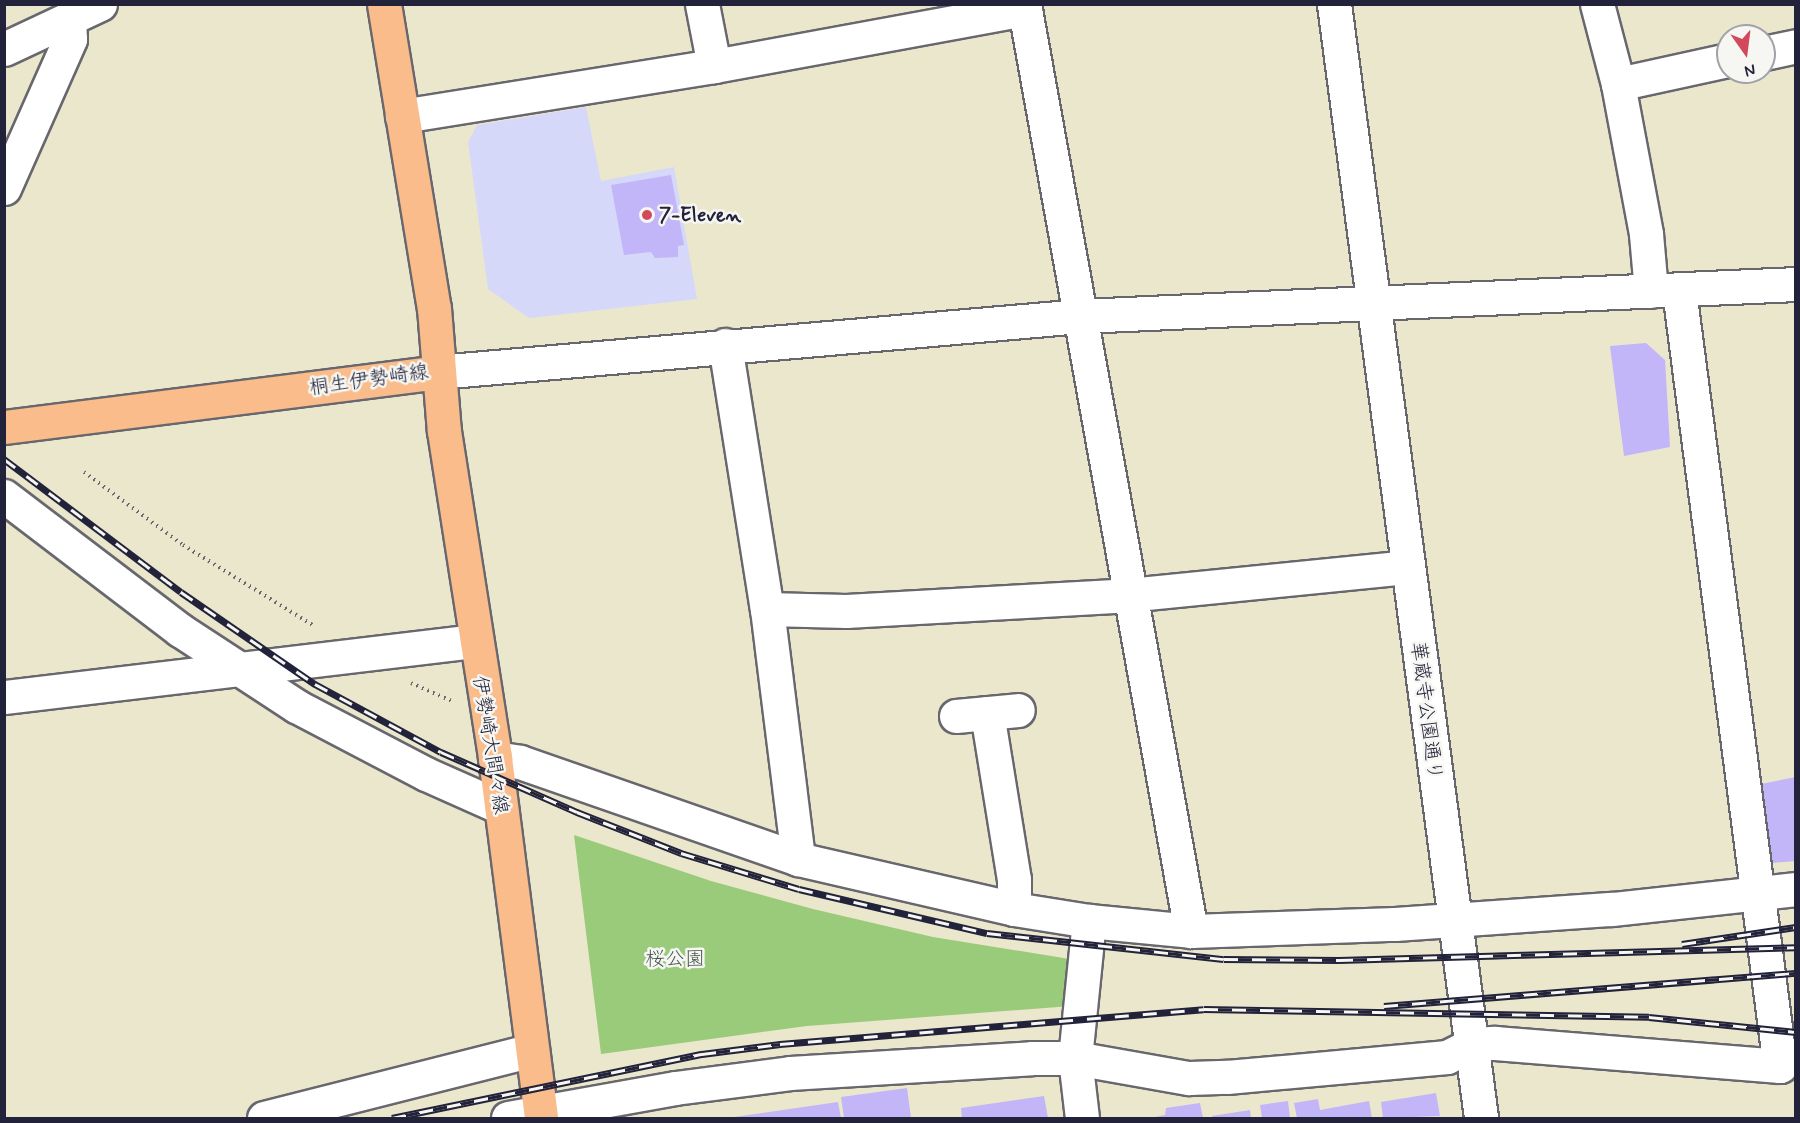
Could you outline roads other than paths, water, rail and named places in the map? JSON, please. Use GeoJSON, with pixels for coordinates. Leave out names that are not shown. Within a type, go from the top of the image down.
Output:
{"type":"FeatureCollection","features":[{"type":"Feature","properties":{"kind":"main road","name":"桐生伊勢崎線"},"geometry":{"type":"LineString","coordinates":[[4,427],[438,372],[435,308],[384,4]]}},
{"type":"Feature","properties":{"kind":"main road","name":"伊勢崎大間々線"},"geometry":{"type":"LineString","coordinates":[[438,372],[474,641],[495,758],[540,1115]]}},
{"type":"Feature","properties":{"kind":"street"},"geometry":{"type":"LineString","coordinates":[[4,49],[100,4]]}},
{"type":"Feature","properties":{"kind":"street"},"geometry":{"type":"LineString","coordinates":[[702,4],[714,66]]}},
{"type":"Feature","properties":{"kind":"street","name":"華蔵寺公園通り"},"geometry":{"type":"LineString","coordinates":[[1334,4],[1453,920],[1473,1044],[1481,1119]]}},
{"type":"Feature","properties":{"kind":"street"},"geometry":{"type":"LineString","coordinates":[[508,1119],[790,1073],[1075,1058],[1189,1078],[1227,1077],[1447,1057],[1473,1044],[1780,1066],[1665,291],[1646,234],[1618,84],[1597,4]]}},
{"type":"Feature","properties":{"kind":"street"},"geometry":{"type":"LineString","coordinates":[[402,116],[714,66],[1025,7],[1081,316],[1128,595],[1191,931]]}},
{"type":"Feature","properties":{"kind":"street"},"geometry":{"type":"LineString","coordinates":[[4,188],[70,39],[69,20]]}},
{"type":"Feature","properties":{"kind":"street"},"geometry":{"type":"LineString","coordinates":[[1776,50],[1796,46]]}},
{"type":"Feature","properties":{"kind":"street"},"geometry":{"type":"LineString","coordinates":[[1618,84],[1716,63]]}},
{"type":"Feature","properties":{"kind":"street"},"geometry":{"type":"LineString","coordinates":[[438,372],[725,345],[1081,316],[1796,284]]}},
{"type":"Feature","properties":{"kind":"street"},"geometry":{"type":"LineString","coordinates":[[725,345],[767,609],[798,859]]}},
{"type":"Feature","properties":{"kind":"street"},"geometry":{"type":"LineString","coordinates":[[4,496],[180,630],[235,666],[336,727],[500,807]]}},
{"type":"Feature","properties":{"kind":"street"},"geometry":{"type":"LineString","coordinates":[[767,609],[846,610],[1128,595],[1408,567]]}},
{"type":"Feature","properties":{"kind":"street"},"geometry":{"type":"LineString","coordinates":[[4,697],[235,666],[474,641]]}},
{"type":"Feature","properties":{"kind":"street"},"geometry":{"type":"LineString","coordinates":[[987,713],[1014,879],[1014,909]]}},
{"type":"Feature","properties":{"kind":"street"},"geometry":{"type":"LineString","coordinates":[[495,758],[520,762],[798,859],[1014,909],[1089,921],[1191,931],[1453,920],[1756,896],[1796,890]]}},
{"type":"Feature","properties":{"kind":"street"},"geometry":{"type":"LineString","coordinates":[[1082,1119],[1075,1058],[1089,921]]}},
{"type":"Feature","properties":{"kind":"street"},"geometry":{"type":"LineString","coordinates":[[264,1119],[532,1050]]}},
{"type":"Feature","properties":{"kind":"railway"},"geometry":{"type":"LineString","coordinates":[[4,459],[181,592],[315,684],[441,752],[577,812],[681,853],[799,889],[987,933],[1224,959],[1339,960],[1796,947]]}},
{"type":"Feature","properties":{"kind":"railway"},"geometry":{"type":"LineString","coordinates":[[1682,944],[1796,927]]}},
{"type":"Feature","properties":{"kind":"railway"},"geometry":{"type":"LineString","coordinates":[[1384,1006],[1796,973]]}},
{"type":"Feature","properties":{"kind":"railway"},"geometry":{"type":"LineString","coordinates":[[392,1118],[702,1054],[780,1044],[1204,1009],[1649,1017],[1796,1032]]}},
{"type":"Feature","properties":{"kind":"place","name":"7-Eleven"},"geometry":{"type":"Point","coordinates":[647,215]}},
{"type":"Feature","properties":{"kind":"park label","name":"桜公園"},"geometry":{"type":"Point","coordinates":[675,959]}}]}
